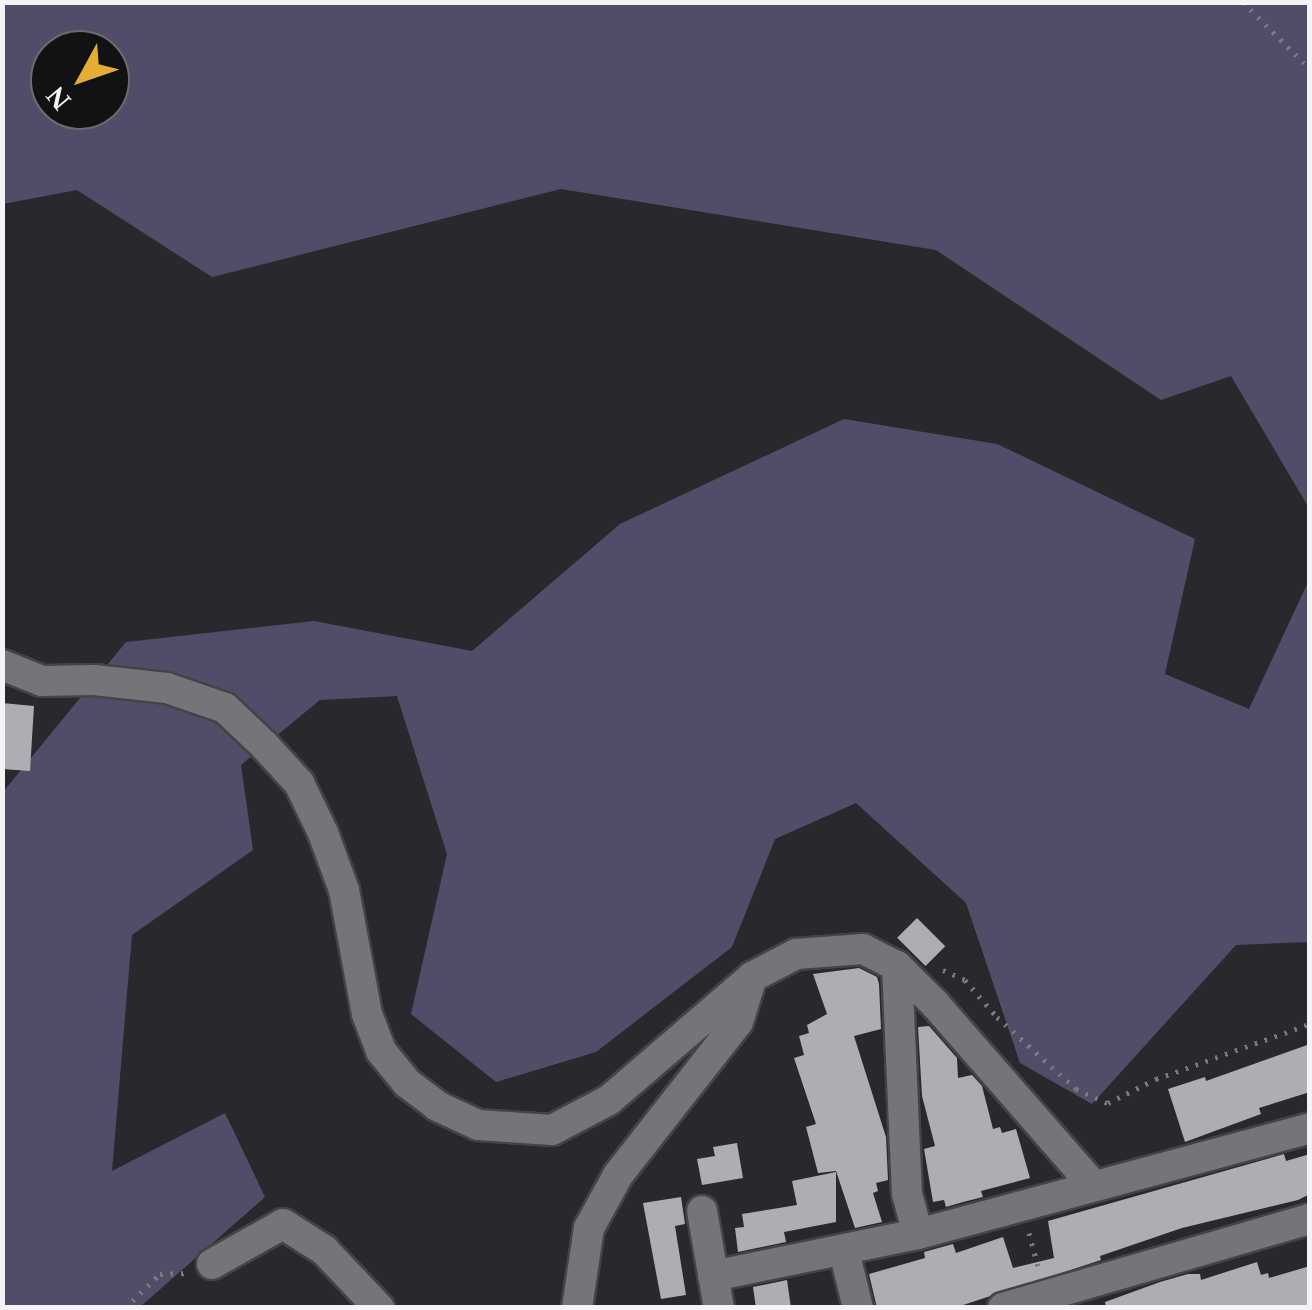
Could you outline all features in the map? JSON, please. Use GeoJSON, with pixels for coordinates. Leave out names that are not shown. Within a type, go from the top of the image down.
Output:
{"type":"FeatureCollection","features":[{"type":"Feature","properties":{"kind":"street"},"geometry":{"type":"LineString","coordinates":[[2,665],[42,681],[94,680],[167,688],[225,708],[264,746],[299,783],[328,848],[344,890],[367,1014],[381,1051],[407,1083],[437,1106],[478,1125],[552,1130],[609,1100],[752,977],[796,954],[822,948],[863,949],[905,974],[1094,1186]]}},
{"type":"Feature","properties":{"kind":"street"},"geometry":{"type":"LineString","coordinates":[[905,974],[907,1194],[918,1234]]}},
{"type":"Feature","properties":{"kind":"street"},"geometry":{"type":"LineString","coordinates":[[577,1308],[590,1228],[618,1175],[738,1022],[752,977]]}},
{"type":"Feature","properties":{"kind":"street"},"geometry":{"type":"LineString","coordinates":[[713,1276],[918,1234],[1310,1128]]}},
{"type":"Feature","properties":{"kind":"street"},"geometry":{"type":"LineString","coordinates":[[702,1210],[718,1308]]}},
{"type":"Feature","properties":{"kind":"street"},"geometry":{"type":"LineString","coordinates":[[1003,1308],[1310,1219]]}},
{"type":"Feature","properties":{"kind":"street"},"geometry":{"type":"LineString","coordinates":[[207,1268],[283,1224],[324,1250],[380,1308]]}},
{"type":"Feature","properties":{"kind":"street"},"geometry":{"type":"LineString","coordinates":[[844,1252],[858,1308]]}},
{"type":"Feature","properties":{"kind":"path"},"geometry":{"type":"LineString","coordinates":[[1243,2],[1310,69]]}},
{"type":"Feature","properties":{"kind":"path"},"geometry":{"type":"LineString","coordinates":[[905,974],[944,970],[965,980],[1076,1090],[1108,1102],[1156,1079],[1310,1024]]}},
{"type":"Feature","properties":{"kind":"path"},"geometry":{"type":"LineString","coordinates":[[1023,1207],[1045,1295]]}},
{"type":"Feature","properties":{"kind":"path"},"geometry":{"type":"LineString","coordinates":[[125,1308],[160,1274],[207,1268]]}},
{"type":"Feature","properties":{"kind":"shaded area"},"geometry":{"type":"Polygon","coordinates":[[[3,2],[1309,3],[1309,508],[1231,376],[1161,400],[936,250],[561,189],[212,277],[77,190],[3,204],[3,2]]]}},
{"type":"Feature","properties":{"kind":"shaded area"},"geometry":{"type":"Polygon","coordinates":[[[844,419],[997,444],[1195,539],[1165,674],[1249,709],[1309,580],[1309,942],[1236,945],[1092,1104],[1020,1063],[966,903],[856,803],[775,839],[732,947],[596,1052],[496,1082],[411,1014],[447,854],[397,696],[320,700],[241,765],[253,850],[132,935],[112,1171],[225,1113],[265,1197],[140,1307],[3,1308],[3,792],[126,642],[314,621],[472,651],[620,524],[844,419]]]}},
{"type":"Feature","properties":{"kind":"building"},"geometry":{"type":"Polygon","coordinates":[[[2,703],[34,706],[30,771],[2,769],[2,703]]]}},
{"type":"Feature","properties":{"kind":"building"},"geometry":{"type":"Polygon","coordinates":[[[917,918],[945,946],[925,966],[897,938],[917,918]]]}},
{"type":"Feature","properties":{"kind":"building"},"geometry":{"type":"Polygon","coordinates":[[[859,968],[877,977],[879,984],[881,1029],[854,1036],[886,1137],[888,1180],[876,1183],[878,1191],[873,1193],[882,1222],[855,1228],[836,1171],[818,1173],[806,1127],[816,1124],[794,1058],[804,1055],[799,1036],[809,1033],[807,1025],[827,1014],[813,974],[859,968]]]}},
{"type":"Feature","properties":{"kind":"building"},"geometry":{"type":"Polygon","coordinates":[[[929,1026],[957,1058],[958,1078],[972,1075],[982,1086],[993,1129],[1000,1127],[1002,1133],[1016,1129],[1030,1178],[981,1191],[983,1197],[946,1207],[944,1200],[933,1202],[924,1149],[935,1146],[922,1096],[918,1027],[929,1026]]]}},
{"type":"Feature","properties":{"kind":"building"},"geometry":{"type":"Polygon","coordinates":[[[1310,1044],[1310,1092],[1259,1108],[1261,1114],[1185,1142],[1168,1089],[1205,1077],[1206,1081],[1310,1044]]]}},
{"type":"Feature","properties":{"kind":"building"},"geometry":{"type":"Polygon","coordinates":[[[737,1143],[743,1178],[702,1185],[697,1159],[715,1156],[713,1147],[737,1143]]]}},
{"type":"Feature","properties":{"kind":"building"},"geometry":{"type":"Polygon","coordinates":[[[1284,1154],[1286,1161],[1310,1154],[1310,1194],[1298,1200],[1182,1228],[1100,1256],[1101,1260],[954,1308],[877,1308],[869,1274],[925,1258],[924,1252],[953,1244],[956,1253],[1003,1237],[1013,1268],[1054,1258],[1048,1221],[1284,1154]]]}},
{"type":"Feature","properties":{"kind":"building"},"geometry":{"type":"Polygon","coordinates":[[[836,1172],[836,1222],[784,1232],[786,1242],[738,1252],[735,1228],[744,1227],[742,1214],[797,1205],[792,1181],[836,1172]]]}},
{"type":"Feature","properties":{"kind":"building"},"geometry":{"type":"Polygon","coordinates":[[[681,1197],[685,1224],[675,1226],[686,1295],[661,1299],[643,1203],[681,1197]]]}},
{"type":"Feature","properties":{"kind":"building"},"geometry":{"type":"Polygon","coordinates":[[[1257,1262],[1261,1275],[1268,1273],[1269,1278],[1310,1266],[1310,1305],[1106,1308],[1105,1302],[1160,1282],[1188,1274],[1200,1274],[1201,1280],[1257,1262]]]}},
{"type":"Feature","properties":{"kind":"building"},"geometry":{"type":"Polygon","coordinates":[[[787,1280],[791,1308],[756,1308],[753,1287],[787,1280]]]}}]}
